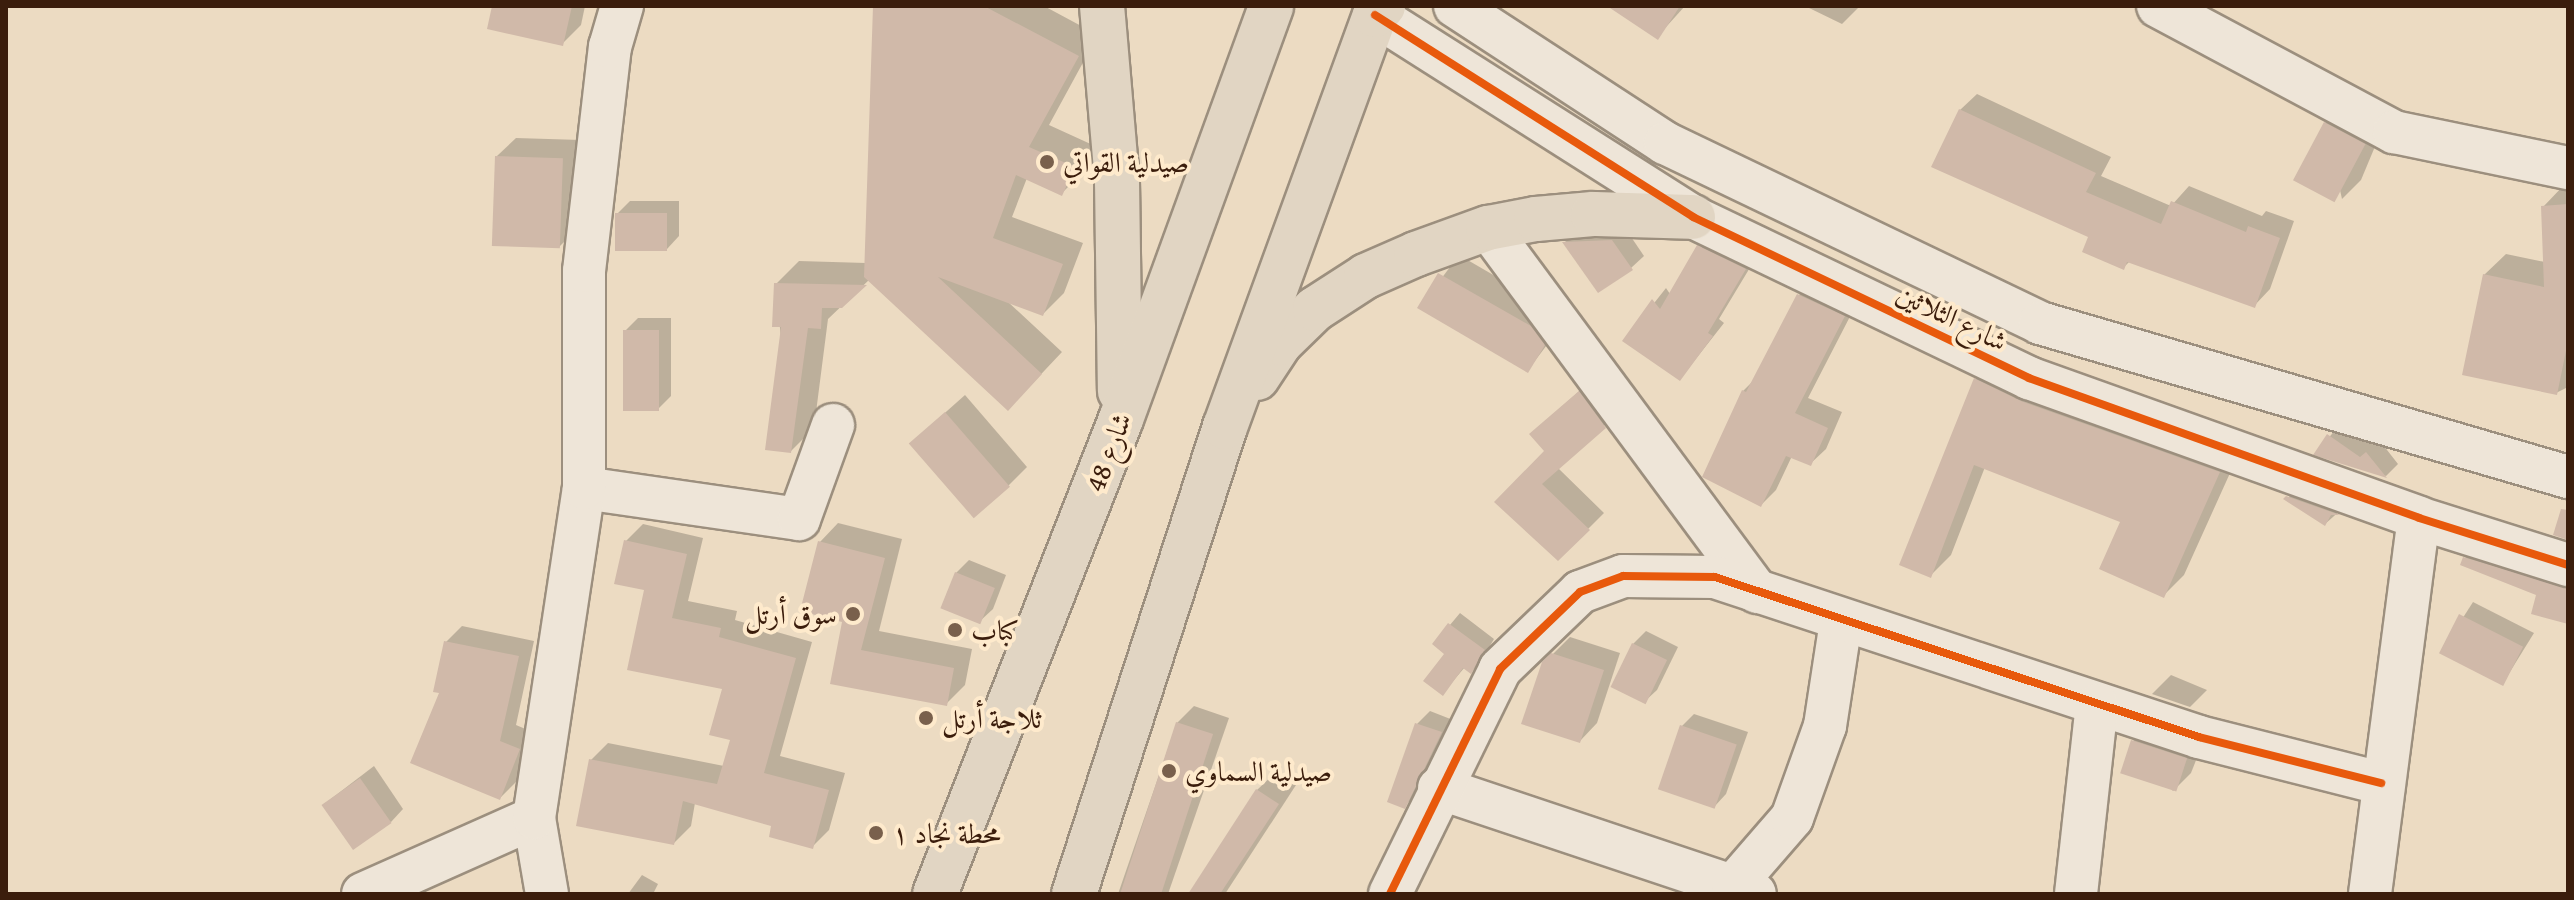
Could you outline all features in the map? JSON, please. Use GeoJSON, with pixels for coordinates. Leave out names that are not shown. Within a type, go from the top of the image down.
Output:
{"type":"FeatureCollection","features":[{"type":"Feature","properties":{"kind":"main road"},"geometry":{"type":"LineString","coordinates":[[1102,6],[1117,181],[1121,419]]}},
{"type":"Feature","properties":{"kind":"main road","name":"شارع 48"},"geometry":{"type":"LineString","coordinates":[[935,894],[1121,419],[1271,6]]}},
{"type":"Feature","properties":{"kind":"main road"},"geometry":{"type":"LineString","coordinates":[[1074,894],[1225,427],[1375,9]]}},
{"type":"Feature","properties":{"kind":"main road"},"geometry":{"type":"LineString","coordinates":[[1225,427],[1280,343],[1315,309],[1366,276],[1488,228],[1593,214],[1693,217]]}},
{"type":"Feature","properties":{"kind":"street"},"geometry":{"type":"LineString","coordinates":[[547,894],[534,818],[584,488],[584,271],[610,47],[622,6]]}},
{"type":"Feature","properties":{"kind":"street","name":"شارع الثلاثين"},"geometry":{"type":"LineString","coordinates":[[1455,6],[1665,143],[2040,323],[2568,477]]}},
{"type":"Feature","properties":{"kind":"street"},"geometry":{"type":"LineString","coordinates":[[2158,6],[2394,132],[2568,168]]}},
{"type":"Feature","properties":{"kind":"street","name":"شارع الثلاثين"},"geometry":{"type":"LineString","coordinates":[[1375,9],[1693,217],[2029,378],[2419,518],[2568,565]]}},
{"type":"Feature","properties":{"kind":"street"},"geometry":{"type":"LineString","coordinates":[[1488,228],[1757,592]]}},
{"type":"Feature","properties":{"kind":"street"},"geometry":{"type":"LineString","coordinates":[[584,488],[799,519],[833,425]]}},
{"type":"Feature","properties":{"kind":"street"},"geometry":{"type":"LineString","coordinates":[[2370,894],[2381,783],[2419,518]]}},
{"type":"Feature","properties":{"kind":"street"},"geometry":{"type":"LineString","coordinates":[[1390,894],[1439,788],[1500,669],[1580,592],[1623,576],[1715,577],[1841,622],[2199,737],[2381,783]]}},
{"type":"Feature","properties":{"kind":"street"},"geometry":{"type":"LineString","coordinates":[[1439,788],[1744,890],[1792,818],[1825,726],[1841,622]]}},
{"type":"Feature","properties":{"kind":"street"},"geometry":{"type":"LineString","coordinates":[[2076,894],[2097,705]]}},
{"type":"Feature","properties":{"kind":"street"},"geometry":{"type":"LineString","coordinates":[[363,894],[534,818]]}},
{"type":"Feature","properties":{"kind":"building"},"geometry":{"type":"Polygon","coordinates":[[[492,6],[572,6],[563,46],[487,29],[492,6]]]}},
{"type":"Feature","properties":{"kind":"building"},"geometry":{"type":"Polygon","coordinates":[[[873,6],[984,6],[1079,56],[1029,147],[1075,167],[1062,196],[1016,175],[993,238],[1063,264],[1043,316],[938,277],[1042,374],[1008,411],[864,277],[873,6]]]}},
{"type":"Feature","properties":{"kind":"building"},"geometry":{"type":"Polygon","coordinates":[[[1607,6],[1680,6],[1658,40],[1607,6]]]}},
{"type":"Feature","properties":{"kind":"building"},"geometry":{"type":"Polygon","coordinates":[[[1959,109],[2096,173],[2086,192],[2161,224],[2171,201],[2246,232],[2248,226],[2280,238],[2255,308],[2127,262],[2124,270],[2082,252],[2088,237],[1931,167],[1959,109]]]}},
{"type":"Feature","properties":{"kind":"building"},"geometry":{"type":"Polygon","coordinates":[[[2324,122],[2365,144],[2335,202],[2293,180],[2324,122]]]}},
{"type":"Feature","properties":{"kind":"building"},"geometry":{"type":"Polygon","coordinates":[[[495,156],[563,158],[560,248],[492,246],[495,156]]]}},
{"type":"Feature","properties":{"kind":"building"},"geometry":{"type":"Polygon","coordinates":[[[2568,204],[2568,341],[2557,395],[2462,375],[2483,274],[2544,287],[2541,206],[2568,204]]]}},
{"type":"Feature","properties":{"kind":"building"},"geometry":{"type":"Polygon","coordinates":[[[615,213],[667,213],[667,251],[615,251],[615,213]]]}},
{"type":"Feature","properties":{"kind":"building"},"geometry":{"type":"Polygon","coordinates":[[[1612,240],[1633,270],[1598,293],[1562,242],[1612,240]]]}},
{"type":"Feature","properties":{"kind":"building"},"geometry":{"type":"Polygon","coordinates":[[[1697,245],[1746,269],[1708,333],[1713,336],[1680,381],[1622,341],[1652,299],[1660,309],[1697,245]]]}},
{"type":"Feature","properties":{"kind":"building"},"geometry":{"type":"Polygon","coordinates":[[[1438,273],[1531,326],[1545,345],[1528,373],[1417,308],[1438,273]]]}},
{"type":"Feature","properties":{"kind":"building"},"geometry":{"type":"Polygon","coordinates":[[[774,283],[867,285],[842,308],[822,308],[821,329],[808,328],[791,453],[765,450],[781,327],[772,327],[774,283]]]}},
{"type":"Feature","properties":{"kind":"building"},"geometry":{"type":"Polygon","coordinates":[[[1797,294],[1845,316],[1795,413],[1828,428],[1811,466],[1786,456],[1761,507],[1702,477],[1742,390],[1746,392],[1797,294]]]}},
{"type":"Feature","properties":{"kind":"building"},"geometry":{"type":"Polygon","coordinates":[[[623,330],[659,330],[659,411],[623,411],[623,330]]]}},
{"type":"Feature","properties":{"kind":"building"},"geometry":{"type":"Polygon","coordinates":[[[1974,378],[2021,401],[2220,472],[2164,598],[2099,569],[2120,522],[1974,465],[1931,578],[1899,565],[1974,378]]]}},
{"type":"Feature","properties":{"kind":"building"},"geometry":{"type":"Polygon","coordinates":[[[1579,391],[1606,428],[1542,484],[1590,530],[1558,561],[1494,502],[1544,451],[1529,434],[1579,391]]]}},
{"type":"Feature","properties":{"kind":"building"},"geometry":{"type":"Polygon","coordinates":[[[945,412],[1010,487],[974,518],[909,443],[945,412]]]}},
{"type":"Feature","properties":{"kind":"building"},"geometry":{"type":"Polygon","coordinates":[[[2327,434],[2360,457],[2366,452],[2387,478],[2313,455],[2327,434]]]}},
{"type":"Feature","properties":{"kind":"building"},"geometry":{"type":"Polygon","coordinates":[[[2286,496],[2340,515],[2331,515],[2325,526],[2283,499],[2286,496]]]}},
{"type":"Feature","properties":{"kind":"building"},"geometry":{"type":"Polygon","coordinates":[[[2561,509],[2568,510],[2568,540],[2553,535],[2561,509]]]}},
{"type":"Feature","properties":{"kind":"building"},"geometry":{"type":"Polygon","coordinates":[[[624,540],[687,554],[672,618],[721,628],[719,637],[796,658],[764,773],[829,790],[813,849],[769,837],[771,826],[683,801],[674,845],[576,826],[589,759],[717,784],[730,740],[709,735],[722,689],[627,670],[644,590],[614,584],[624,540]]]}},
{"type":"Feature","properties":{"kind":"building"},"geometry":{"type":"Polygon","coordinates":[[[818,541],[885,558],[861,650],[954,668],[947,706],[830,684],[842,622],[800,611],[818,541]]]}},
{"type":"Feature","properties":{"kind":"building"},"geometry":{"type":"Polygon","coordinates":[[[2463,557],[2568,588],[2568,624],[2531,614],[2536,595],[2460,565],[2463,557]]]}},
{"type":"Feature","properties":{"kind":"building"},"geometry":{"type":"Polygon","coordinates":[[[955,572],[995,588],[980,624],[940,608],[955,572]]]}},
{"type":"Feature","properties":{"kind":"building"},"geometry":{"type":"Polygon","coordinates":[[[2459,614],[2523,647],[2503,686],[2439,653],[2459,614]]]}},
{"type":"Feature","properties":{"kind":"building"},"geometry":{"type":"Polygon","coordinates":[[[1448,623],[1485,650],[1471,674],[1463,668],[1443,696],[1423,681],[1444,654],[1432,644],[1448,623]]]}},
{"type":"Feature","properties":{"kind":"building"},"geometry":{"type":"Polygon","coordinates":[[[444,641],[519,656],[500,741],[520,749],[500,800],[410,763],[439,693],[433,692],[444,641]]]}},
{"type":"Feature","properties":{"kind":"building"},"geometry":{"type":"Polygon","coordinates":[[[1632,643],[1667,660],[1646,704],[1611,687],[1632,643]]]}},
{"type":"Feature","properties":{"kind":"building"},"geometry":{"type":"Polygon","coordinates":[[[1551,653],[1604,670],[1580,743],[1521,724],[1542,662],[1551,653]]]}},
{"type":"Feature","properties":{"kind":"building"},"geometry":{"type":"Polygon","coordinates":[[[1176,722],[1213,734],[1161,894],[1120,894],[1176,722]]]}},
{"type":"Feature","properties":{"kind":"building"},"geometry":{"type":"Polygon","coordinates":[[[1415,723],[1442,732],[1405,809],[1387,802],[1415,723]]]}},
{"type":"Feature","properties":{"kind":"building"},"geometry":{"type":"Polygon","coordinates":[[[1680,725],[1737,745],[1715,809],[1658,789],[1680,725]]]}},
{"type":"Feature","properties":{"kind":"building"},"geometry":{"type":"Polygon","coordinates":[[[2131,740],[2187,758],[2176,792],[2120,773],[2131,740]]]}},
{"type":"Feature","properties":{"kind":"building"},"geometry":{"type":"Polygon","coordinates":[[[360,778],[392,823],[353,850],[321,805],[360,778]]]}},
{"type":"Feature","properties":{"kind":"building"},"geometry":{"type":"Polygon","coordinates":[[[1256,789],[1279,804],[1220,894],[1188,894],[1256,789]]]}},
{"type":"Feature","properties":{"kind":"cycle path"},"geometry":{"type":"LineString","coordinates":[[1375,15],[1693,217],[2029,378],[2419,518],[2568,565]]}},
{"type":"Feature","properties":{"kind":"cycle path"},"geometry":{"type":"LineString","coordinates":[[1390,894],[1500,669],[1580,592],[1623,576],[1715,577],[2199,737],[2381,783]]}},
{"type":"Feature","properties":{"kind":"place","name":"صيدلية القواتي"},"geometry":{"type":"Point","coordinates":[1047,162]}},
{"type":"Feature","properties":{"kind":"place","name":"سوق أرتل"},"geometry":{"type":"Point","coordinates":[853,614]}},
{"type":"Feature","properties":{"kind":"place","name":"كباب"},"geometry":{"type":"Point","coordinates":[955,630]}},
{"type":"Feature","properties":{"kind":"place","name":"ثلاجة أرتل"},"geometry":{"type":"Point","coordinates":[926,718]}},
{"type":"Feature","properties":{"kind":"place","name":"صيدلية السماوي"},"geometry":{"type":"Point","coordinates":[1169,771]}},
{"type":"Feature","properties":{"kind":"place","name":"محطة نجاد ١"},"geometry":{"type":"Point","coordinates":[876,833]}}]}
